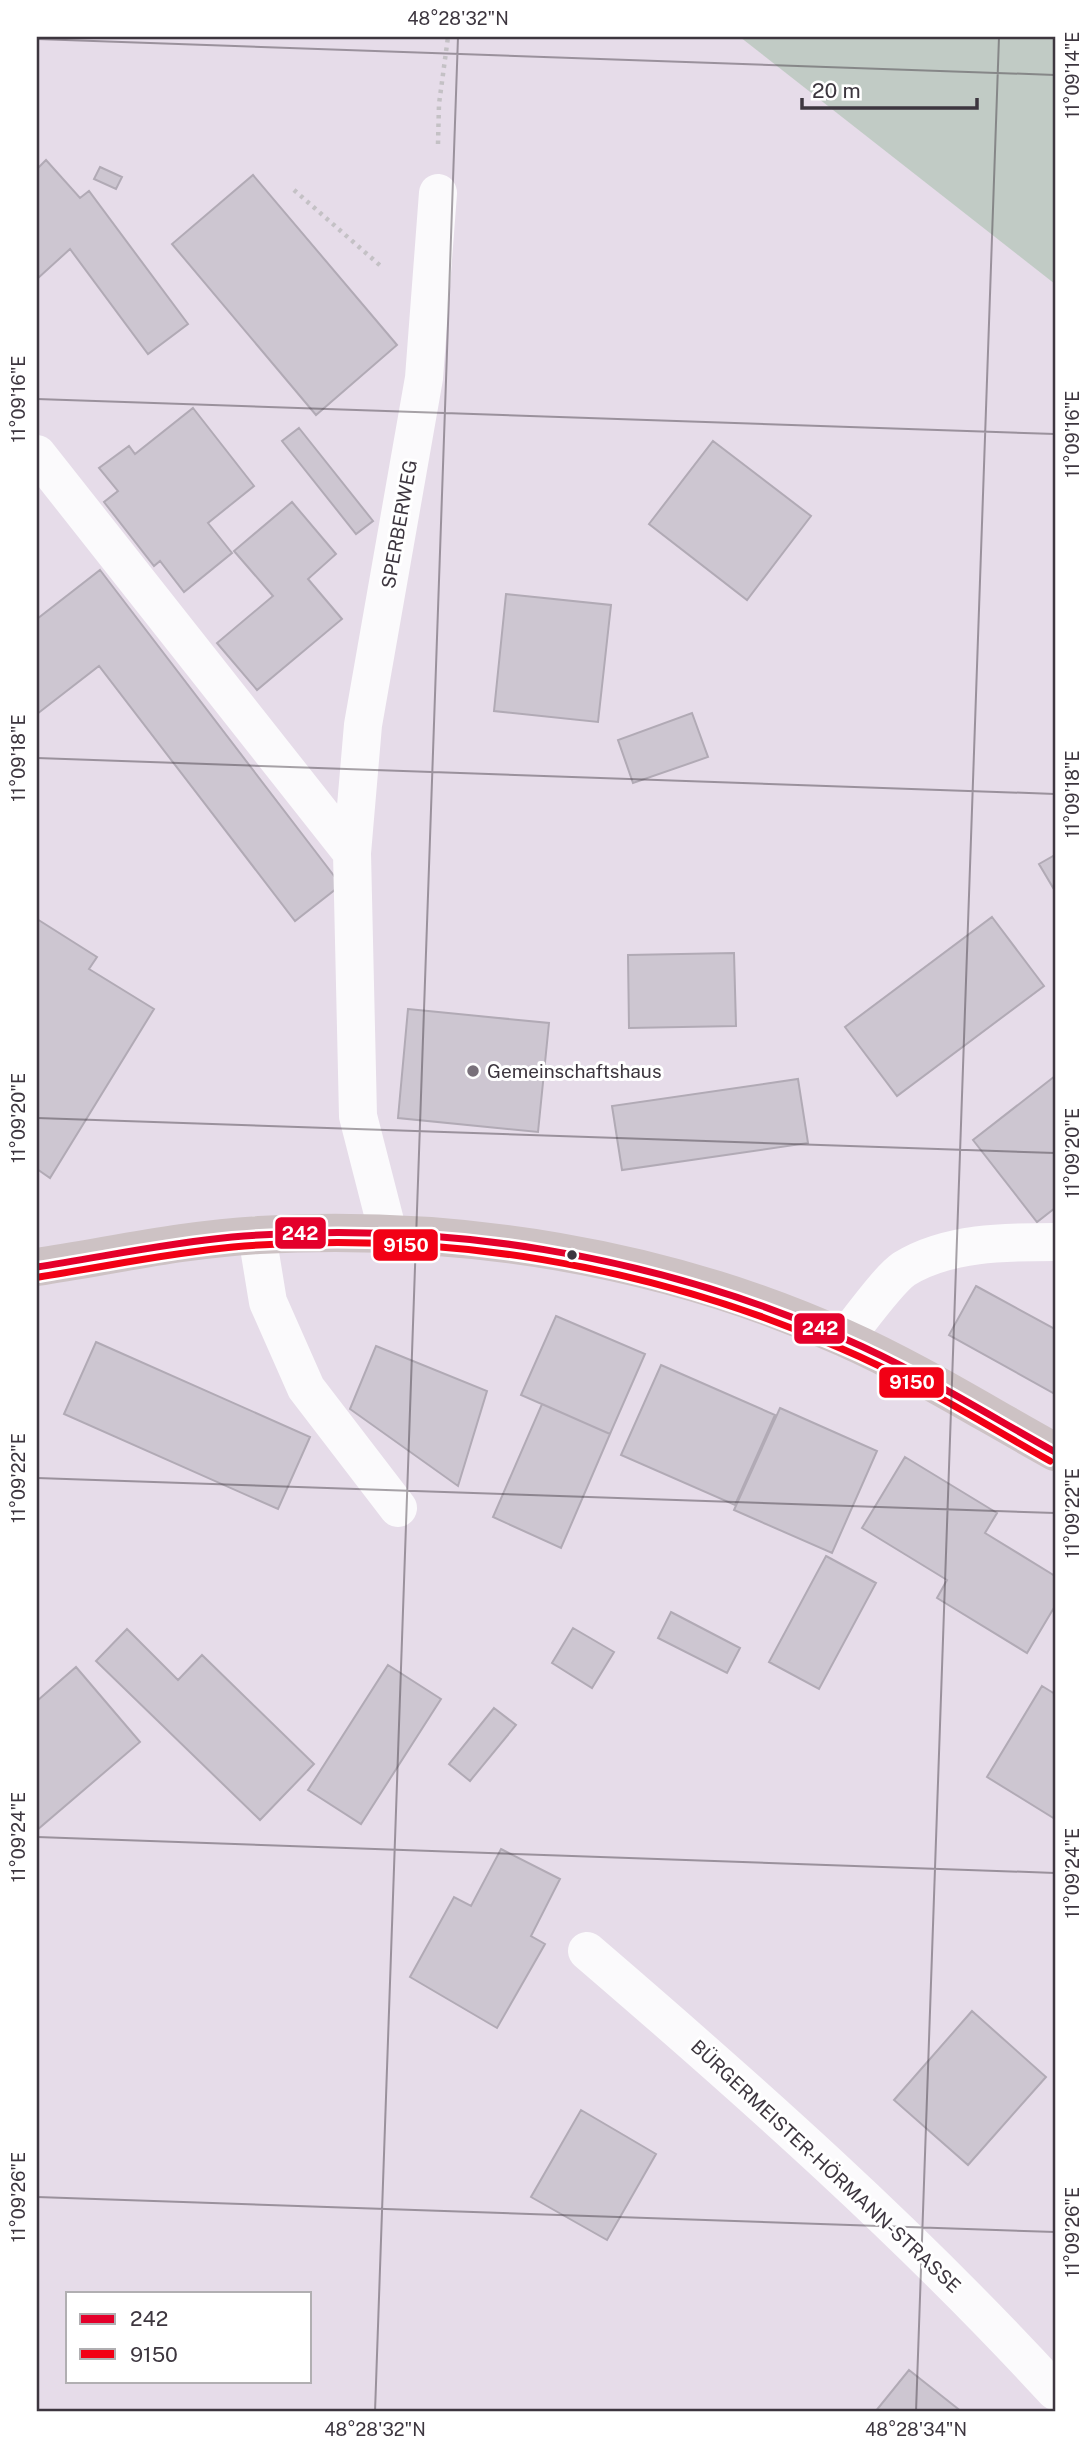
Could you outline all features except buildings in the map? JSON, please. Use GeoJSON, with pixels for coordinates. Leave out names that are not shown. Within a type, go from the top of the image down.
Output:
{"type":"FeatureCollection","features":[{"type":"Feature","properties":{"kind":"main road"},"geometry":{"type":"LineString","coordinates":[[37,1267],[257,1235],[388,1233],[573,1253],[733,1295],[845,1338],[1055,1452]]}},
{"type":"Feature","properties":{"kind":"street","name":"SPERBERWEG"},"geometry":{"type":"LineString","coordinates":[[388,1233],[358,1116],[352,853],[363,725],[424,378],[438,193]]}},
{"type":"Feature","properties":{"kind":"street"},"geometry":{"type":"LineString","coordinates":[[37,454],[352,853]]}},
{"type":"Feature","properties":{"kind":"street"},"geometry":{"type":"LineString","coordinates":[[257,1235],[268,1302],[306,1388],[398,1508]]}},
{"type":"Feature","properties":{"kind":"street"},"geometry":{"type":"LineString","coordinates":[[845,1338],[902,1270],[947,1250],[1017,1242],[1055,1242]]}},
{"type":"Feature","properties":{"kind":"street","name":"BÜRGERMEISTER-HÖRMANN-STRASSE"},"geometry":{"type":"LineString","coordinates":[[587,1951],[752,2093],[901,2231],[1055,2391]]}},
{"type":"Feature","properties":{"kind":"path"},"geometry":{"type":"LineString","coordinates":[[438,193],[439,104],[448,37]]}},
{"type":"Feature","properties":{"kind":"path"},"geometry":{"type":"LineString","coordinates":[[294,190],[430,309]]}},
{"type":"Feature","properties":{"kind":"shaded area"},"geometry":{"type":"Polygon","coordinates":[[[740,37],[1055,37],[1055,284],[740,37]]]}},
{"type":"Feature","properties":{"kind":"transit line","name":"242"},"geometry":{"type":"LineString","coordinates":[[37,1267],[159,1246],[232,1237],[310,1233],[467,1239],[544,1250],[621,1265],[697,1285],[771,1309],[898,1364],[1055,1452]]}},
{"type":"Feature","properties":{"kind":"transit line","name":"9150"},"geometry":{"type":"LineString","coordinates":[[39,1277],[160,1256],[233,1247],[310,1243],[465,1249],[542,1260],[619,1275],[768,1319],[894,1373],[1050,1461]]}},
{"type":"Feature","properties":{"kind":"place","name":"Gemeinschaftshaus"},"geometry":{"type":"Point","coordinates":[473,1071]}}]}
